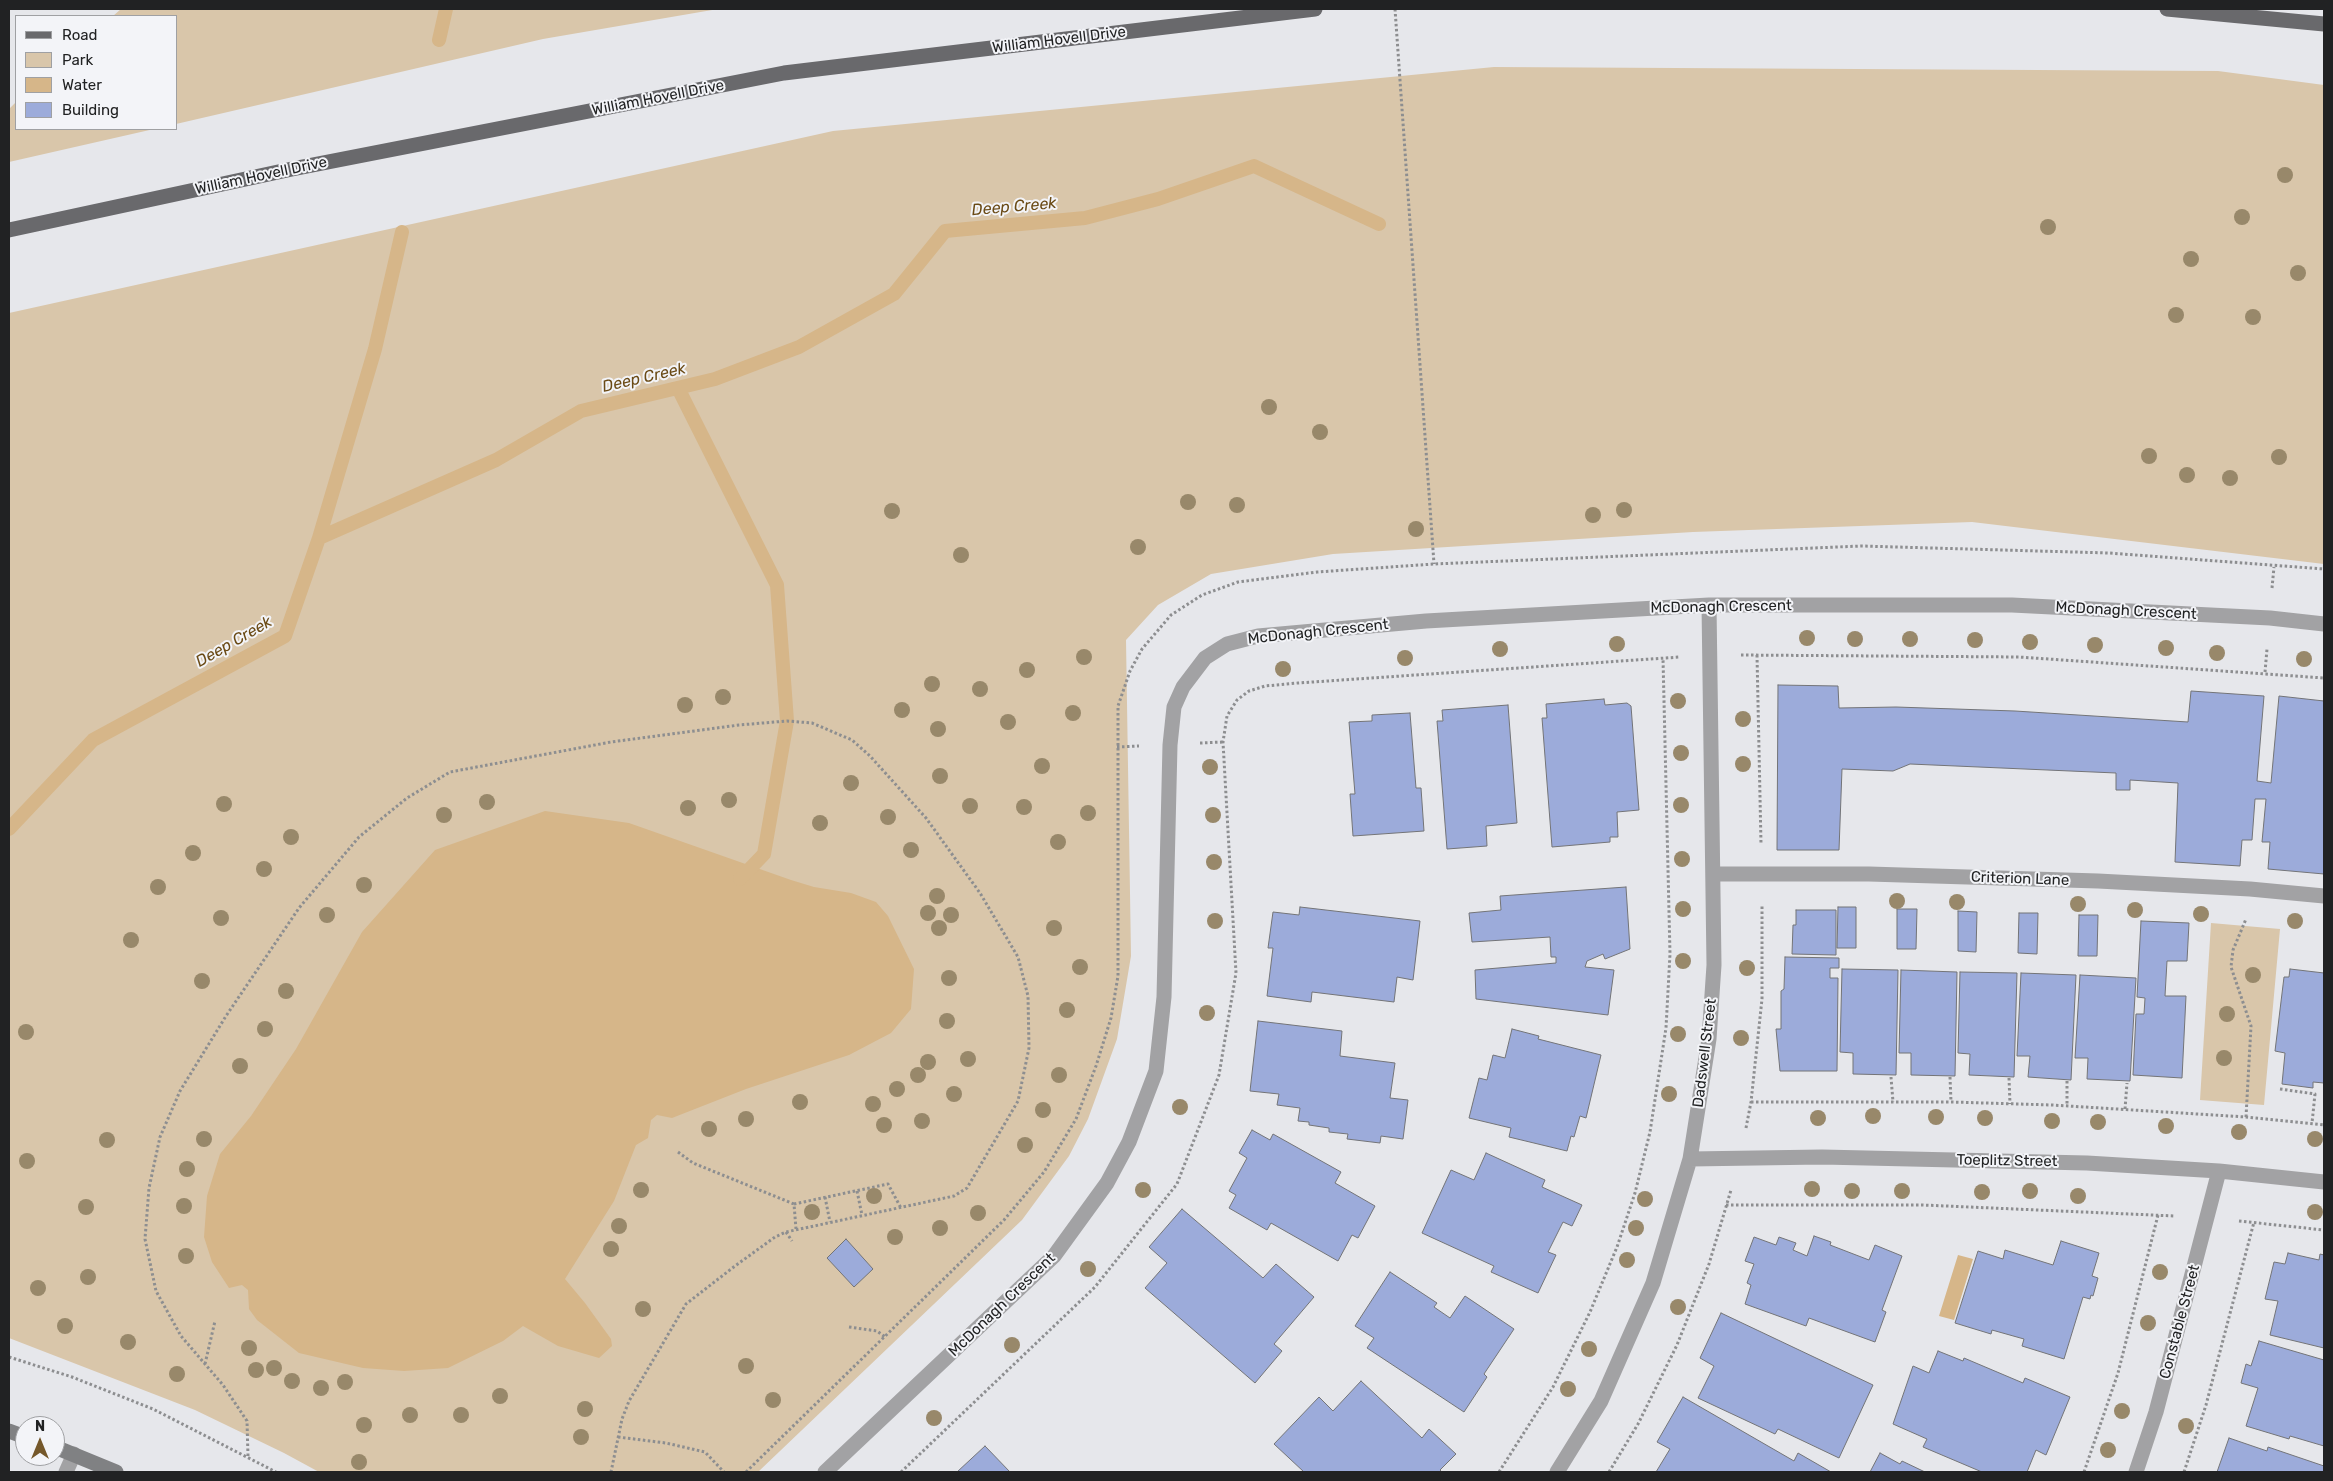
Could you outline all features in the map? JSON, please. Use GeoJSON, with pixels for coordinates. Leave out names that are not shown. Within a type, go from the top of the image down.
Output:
{"type":"FeatureCollection","features":[{"type":"Feature","properties":{"kind":"main road","name":"William Hovell Drive"},"geometry":{"type":"LineString","coordinates":[[9,230],[292,169],[784,73],[1315,9]]}},
{"type":"Feature","properties":{"kind":"main road"},"geometry":{"type":"LineString","coordinates":[[2167,9],[2324,24]]}},
{"type":"Feature","properties":{"kind":"street","name":"McDonagh Crescent"},"geometry":{"type":"LineString","coordinates":[[825,1472],[1054,1256],[1107,1182],[1129,1142],[1156,1071],[1164,997],[1170,745],[1174,707],[1183,687],[1205,658],[1227,644],[1258,636],[1426,621],[1710,605],[2012,605],[2270,618],[2324,624]]}},
{"type":"Feature","properties":{"kind":"street","name":"Dadswell Street"},"geometry":{"type":"LineString","coordinates":[[1557,1472],[1601,1401],[1653,1282],[1690,1159],[1710,1040],[1714,965],[1710,605]]}},
{"type":"Feature","properties":{"kind":"street","name":"Criterion Lane"},"geometry":{"type":"LineString","coordinates":[[1714,874],[1869,874],[2098,881],[2250,889],[2324,896]]}},
{"type":"Feature","properties":{"kind":"street","name":"Toeplitz Street"},"geometry":{"type":"LineString","coordinates":[[1690,1159],[1822,1157],[2057,1162],[2219,1171],[2324,1182]]}},
{"type":"Feature","properties":{"kind":"street","name":"Constable Street"},"geometry":{"type":"LineString","coordinates":[[2136,1472],[2156,1412],[2219,1171]]}},
{"type":"Feature","properties":{"kind":"street"},"geometry":{"type":"LineString","coordinates":[[65,1451],[116,1472]]}},
{"type":"Feature","properties":{"kind":"street"},"geometry":{"type":"LineString","coordinates":[[66,1472],[74,1454]]}},
{"type":"Feature","properties":{"kind":"path"},"geometry":{"type":"LineString","coordinates":[[1395,9],[1434,564]]}},
{"type":"Feature","properties":{"kind":"path"},"geometry":{"type":"LineString","coordinates":[[746,1472],[1004,1220],[1044,1172],[1076,1119],[1096,1066],[1111,1018],[1118,976],[1118,706],[1130,671],[1142,649],[1171,615],[1202,595],[1238,582],[1317,572],[1434,564],[1861,546],[2109,554],[2324,569]]}},
{"type":"Feature","properties":{"kind":"path"},"geometry":{"type":"LineString","coordinates":[[901,1472],[1095,1287],[1177,1184],[1219,1074],[1236,973],[1224,742],[1227,716],[1237,700],[1249,691],[1265,686],[1298,683],[1711,656],[2019,657],[2324,678]]}},
{"type":"Feature","properties":{"kind":"path"},"geometry":{"type":"LineString","coordinates":[[1499,1472],[1514,1453],[1553,1387],[1590,1312],[1617,1247],[1635,1193],[1650,1132],[1666,1028],[1670,954],[1663,658]]}},
{"type":"Feature","properties":{"kind":"path"},"geometry":{"type":"LineString","coordinates":[[248,1456],[247,1421],[223,1385],[181,1336],[156,1291],[145,1240],[148,1188],[160,1136],[185,1082],[226,1016],[299,908],[359,837],[407,798],[450,772],[611,742],[770,721],[812,724],[852,740],[870,756],[926,818],[980,893],[1018,957],[1028,996],[1029,1048],[1018,1101],[967,1188],[954,1196],[796,1228],[786,1232],[775,1237],[686,1304],[629,1401],[618,1437],[611,1472]]}},
{"type":"Feature","properties":{"kind":"path"},"geometry":{"type":"LineString","coordinates":[[2246,1117],[2250,1026],[2231,966],[2233,950],[2243,929],[2248,910],[2250,889]]}},
{"type":"Feature","properties":{"kind":"path"},"geometry":{"type":"LineString","coordinates":[[1891,1078],[1893,1102]]}},
{"type":"Feature","properties":{"kind":"path"},"geometry":{"type":"LineString","coordinates":[[1950,1078],[1951,1102]]}},
{"type":"Feature","properties":{"kind":"path"},"geometry":{"type":"LineString","coordinates":[[2009,1078],[2010,1104]]}},
{"type":"Feature","properties":{"kind":"path"},"geometry":{"type":"LineString","coordinates":[[2067,1081],[2067,1106]]}},
{"type":"Feature","properties":{"kind":"path"},"geometry":{"type":"LineString","coordinates":[[2125,1109],[2127,1082]]}},
{"type":"Feature","properties":{"kind":"path"},"geometry":{"type":"LineString","coordinates":[[2280,1089],[2315,1094],[2312,1123]]}},
{"type":"Feature","properties":{"kind":"path"},"geometry":{"type":"LineString","coordinates":[[1751,1102],[1951,1102],[2067,1106],[2246,1117],[2324,1125]]}},
{"type":"Feature","properties":{"kind":"path"},"geometry":{"type":"LineString","coordinates":[[678,1152],[693,1163],[794,1204],[888,1184],[901,1208]]}},
{"type":"Feature","properties":{"kind":"path"},"geometry":{"type":"LineString","coordinates":[[857,1191],[862,1215]]}},
{"type":"Feature","properties":{"kind":"path"},"geometry":{"type":"LineString","coordinates":[[826,1197],[830,1222]]}},
{"type":"Feature","properties":{"kind":"path"},"geometry":{"type":"LineString","coordinates":[[794,1204],[796,1228]]}},
{"type":"Feature","properties":{"kind":"path"},"geometry":{"type":"LineString","coordinates":[[1726,1205],[1923,1205],[2207,1218],[2324,1230]]}},
{"type":"Feature","properties":{"kind":"path"},"geometry":{"type":"LineString","coordinates":[[2084,1472],[2118,1373],[2158,1215]]}},
{"type":"Feature","properties":{"kind":"path"},"geometry":{"type":"LineString","coordinates":[[2184,1472],[2206,1405],[2254,1222]]}},
{"type":"Feature","properties":{"kind":"path"},"geometry":{"type":"LineString","coordinates":[[786,1232],[792,1241]]}},
{"type":"Feature","properties":{"kind":"path"},"geometry":{"type":"LineString","coordinates":[[205,1364],[215,1321]]}},
{"type":"Feature","properties":{"kind":"path"},"geometry":{"type":"LineString","coordinates":[[849,1327],[877,1331],[885,1336]]}},
{"type":"Feature","properties":{"kind":"path"},"geometry":{"type":"LineString","coordinates":[[9,1357],[72,1377],[153,1409],[276,1472]]}},
{"type":"Feature","properties":{"kind":"path"},"geometry":{"type":"LineString","coordinates":[[618,1437],[666,1443],[704,1452],[724,1472]]}},
{"type":"Feature","properties":{"kind":"green space"},"geometry":{"type":"Polygon","coordinates":[[[121,9],[718,9],[543,39],[178,124],[178,15],[114,15],[121,9]]]}},
{"type":"Feature","properties":{"kind":"green space"},"geometry":{"type":"Polygon","coordinates":[[[1494,67],[2218,71],[2324,85],[2324,564],[1972,522],[1693,532],[1333,554],[1211,574],[1158,605],[1126,640],[1131,956],[1117,1039],[1088,1119],[1069,1156],[1022,1220],[758,1472],[319,1472],[195,1410],[9,1338],[9,313],[833,131],[1494,67]]]}},
{"type":"Feature","properties":{"kind":"green space"},"geometry":{"type":"Polygon","coordinates":[[[15,103],[15,130],[150,130],[9,162],[9,109],[15,103]]]}},
{"type":"Feature","properties":{"kind":"green space"},"geometry":{"type":"Polygon","coordinates":[[[2211,923],[2280,929],[2264,1105],[2200,1100],[2211,923]]]}},
{"type":"Feature","properties":{"kind":"water"},"geometry":{"type":"Polygon","coordinates":[[[545,811],[629,823],[791,880],[814,887],[851,893],[876,902],[888,916],[914,969],[911,1009],[891,1033],[849,1055],[746,1089],[672,1118],[657,1115],[651,1120],[648,1138],[636,1145],[614,1201],[565,1279],[611,1339],[612,1346],[599,1358],[558,1346],[523,1326],[503,1341],[448,1368],[404,1371],[363,1368],[299,1353],[257,1320],[249,1309],[248,1290],[242,1285],[229,1288],[212,1262],[204,1237],[207,1196],[220,1154],[251,1116],[296,1049],[362,932],[435,850],[545,811]]]}},
{"type":"Feature","properties":{"kind":"water"},"geometry":{"type":"Polygon","coordinates":[[[1958,1255],[1973,1259],[1954,1320],[1939,1316],[1958,1255]]]}},
{"type":"Feature","properties":{"kind":"building"},"geometry":{"type":"Polygon","coordinates":[[[1778,685],[1838,686],[1839,708],[1896,707],[2015,711],[2188,722],[2191,691],[2264,696],[2257,781],[2271,783],[2279,696],[2324,701],[2324,874],[2268,869],[2270,842],[2262,842],[2266,799],[2255,799],[2252,840],[2242,840],[2240,866],[2175,862],[2178,783],[2130,780],[2130,790],[2116,790],[2116,773],[1910,764],[1893,771],[1842,769],[1839,850],[1777,850],[1778,685]]]}},
{"type":"Feature","properties":{"kind":"building"},"geometry":{"type":"Polygon","coordinates":[[[1604,699],[1605,705],[1627,703],[1631,706],[1639,810],[1617,812],[1618,837],[1610,837],[1610,842],[1552,847],[1542,718],[1547,718],[1546,704],[1604,699]]]}},
{"type":"Feature","properties":{"kind":"building"},"geometry":{"type":"Polygon","coordinates":[[[1508,705],[1517,823],[1486,826],[1487,846],[1447,849],[1437,721],[1443,721],[1442,710],[1508,705]]]}},
{"type":"Feature","properties":{"kind":"building"},"geometry":{"type":"Polygon","coordinates":[[[1410,713],[1416,788],[1421,788],[1424,831],[1353,836],[1350,794],[1355,794],[1349,722],[1372,721],[1372,715],[1410,713]]]}},
{"type":"Feature","properties":{"kind":"building"},"geometry":{"type":"Polygon","coordinates":[[[1626,887],[1630,949],[1605,959],[1603,954],[1587,961],[1585,967],[1614,970],[1608,1015],[1476,999],[1475,970],[1556,963],[1556,957],[1551,957],[1550,937],[1472,942],[1469,913],[1501,910],[1500,896],[1626,887]]]}},
{"type":"Feature","properties":{"kind":"building"},"geometry":{"type":"Polygon","coordinates":[[[1300,907],[1420,921],[1413,980],[1397,977],[1394,1002],[1312,992],[1311,1002],[1267,996],[1273,948],[1268,948],[1273,912],[1299,915],[1300,907]]]}},
{"type":"Feature","properties":{"kind":"building"},"geometry":{"type":"Polygon","coordinates":[[[1838,907],[1856,907],[1856,948],[1837,948],[1838,907]]]}},
{"type":"Feature","properties":{"kind":"building"},"geometry":{"type":"Polygon","coordinates":[[[1897,909],[1917,909],[1916,949],[1897,949],[1897,909]]]}},
{"type":"Feature","properties":{"kind":"building"},"geometry":{"type":"Polygon","coordinates":[[[1796,910],[1836,910],[1836,955],[1792,954],[1793,925],[1796,925],[1796,910]]]}},
{"type":"Feature","properties":{"kind":"building"},"geometry":{"type":"Polygon","coordinates":[[[1958,911],[1977,912],[1976,952],[1958,951],[1958,911]]]}},
{"type":"Feature","properties":{"kind":"building"},"geometry":{"type":"Polygon","coordinates":[[[2019,913],[2038,913],[2037,954],[2018,953],[2019,913]]]}},
{"type":"Feature","properties":{"kind":"building"},"geometry":{"type":"Polygon","coordinates":[[[2079,915],[2098,915],[2097,956],[2078,956],[2079,915]]]}},
{"type":"Feature","properties":{"kind":"building"},"geometry":{"type":"Polygon","coordinates":[[[2141,921],[2189,923],[2187,961],[2167,961],[2165,996],[2186,996],[2182,1078],[2133,1075],[2136,1014],[2144,1014],[2145,998],[2137,997],[2141,921]]]}},
{"type":"Feature","properties":{"kind":"building"},"geometry":{"type":"Polygon","coordinates":[[[1785,957],[1839,958],[1839,968],[1830,968],[1830,978],[1838,978],[1837,1071],[1780,1071],[1776,1029],[1781,1029],[1781,991],[1784,989],[1785,957]]]}},
{"type":"Feature","properties":{"kind":"building"},"geometry":{"type":"Polygon","coordinates":[[[1842,969],[1898,970],[1896,1075],[1853,1074],[1853,1053],[1840,1052],[1842,969]]]}},
{"type":"Feature","properties":{"kind":"building"},"geometry":{"type":"Polygon","coordinates":[[[2290,969],[2324,973],[2324,1083],[2313,1082],[2313,1088],[2282,1084],[2285,1053],[2275,1051],[2284,977],[2289,977],[2290,969]]]}},
{"type":"Feature","properties":{"kind":"building"},"geometry":{"type":"Polygon","coordinates":[[[1901,970],[1957,972],[1955,1076],[1911,1075],[1911,1053],[1899,1053],[1901,970]]]}},
{"type":"Feature","properties":{"kind":"building"},"geometry":{"type":"Polygon","coordinates":[[[1960,972],[2017,973],[2014,1077],[1969,1075],[1970,1054],[1958,1053],[1960,972]]]}},
{"type":"Feature","properties":{"kind":"building"},"geometry":{"type":"Polygon","coordinates":[[[2021,973],[2076,975],[2071,1080],[2028,1077],[2030,1056],[2017,1056],[2021,973]]]}},
{"type":"Feature","properties":{"kind":"building"},"geometry":{"type":"Polygon","coordinates":[[[2080,975],[2136,978],[2130,1081],[2087,1079],[2088,1058],[2075,1058],[2080,975]]]}},
{"type":"Feature","properties":{"kind":"building"},"geometry":{"type":"Polygon","coordinates":[[[1258,1021],[1342,1031],[1340,1056],[1395,1063],[1390,1098],[1408,1100],[1403,1139],[1381,1136],[1380,1143],[1347,1139],[1348,1134],[1329,1132],[1329,1128],[1298,1121],[1300,1108],[1277,1105],[1279,1094],[1250,1091],[1258,1021]]]}},
{"type":"Feature","properties":{"kind":"building"},"geometry":{"type":"Polygon","coordinates":[[[1512,1029],[1539,1036],[1538,1039],[1601,1055],[1586,1118],[1580,1116],[1574,1137],[1571,1136],[1567,1151],[1509,1137],[1511,1128],[1469,1118],[1479,1078],[1487,1080],[1493,1055],[1505,1058],[1512,1029]]]}},
{"type":"Feature","properties":{"kind":"building"},"geometry":{"type":"Polygon","coordinates":[[[1252,1130],[1270,1140],[1273,1134],[1341,1172],[1335,1183],[1375,1206],[1358,1238],[1352,1235],[1338,1261],[1271,1223],[1267,1230],[1229,1208],[1236,1195],[1229,1191],[1247,1158],[1239,1153],[1252,1130]]]}},
{"type":"Feature","properties":{"kind":"building"},"geometry":{"type":"Polygon","coordinates":[[[1486,1153],[1545,1180],[1542,1187],[1582,1205],[1572,1226],[1563,1222],[1548,1252],[1556,1255],[1538,1293],[1491,1272],[1494,1266],[1422,1233],[1451,1170],[1474,1180],[1486,1153]]]}},
{"type":"Feature","properties":{"kind":"building"},"geometry":{"type":"Polygon","coordinates":[[[1182,1209],[1263,1278],[1276,1264],[1314,1297],[1274,1344],[1282,1351],[1255,1383],[1145,1288],[1167,1263],[1149,1247],[1182,1209]]]}},
{"type":"Feature","properties":{"kind":"building"},"geometry":{"type":"Polygon","coordinates":[[[1814,1236],[1831,1242],[1830,1245],[1869,1260],[1875,1245],[1902,1256],[1882,1310],[1886,1312],[1875,1342],[1809,1318],[1806,1326],[1745,1304],[1751,1285],[1747,1283],[1754,1264],[1745,1261],[1754,1237],[1776,1245],[1779,1237],[1796,1243],[1793,1250],[1807,1256],[1814,1236]]]}},
{"type":"Feature","properties":{"kind":"building"},"geometry":{"type":"Polygon","coordinates":[[[846,1239],[873,1269],[854,1287],[827,1258],[846,1239]]]}},
{"type":"Feature","properties":{"kind":"building"},"geometry":{"type":"Polygon","coordinates":[[[2061,1241],[2099,1253],[2092,1276],[2098,1278],[2093,1296],[2091,1295],[2090,1299],[2083,1297],[2064,1359],[2022,1346],[2024,1339],[1992,1330],[1991,1334],[1955,1323],[1978,1251],[2003,1259],[2005,1250],[2053,1265],[2061,1241]]]}},
{"type":"Feature","properties":{"kind":"building"},"geometry":{"type":"Polygon","coordinates":[[[2288,1253],[2319,1260],[2320,1254],[2324,1255],[2324,1348],[2270,1335],[2278,1301],[2265,1299],[2274,1262],[2285,1264],[2288,1253]]]}},
{"type":"Feature","properties":{"kind":"building"},"geometry":{"type":"Polygon","coordinates":[[[1390,1272],[1437,1303],[1434,1307],[1450,1318],[1465,1296],[1514,1329],[1484,1374],[1487,1377],[1464,1412],[1367,1348],[1374,1338],[1355,1326],[1390,1272]]]}},
{"type":"Feature","properties":{"kind":"building"},"geometry":{"type":"Polygon","coordinates":[[[1721,1313],[1873,1385],[1839,1458],[1778,1429],[1775,1434],[1698,1398],[1714,1366],[1700,1358],[1721,1313]]]}},
{"type":"Feature","properties":{"kind":"building"},"geometry":{"type":"Polygon","coordinates":[[[2259,1341],[2324,1360],[2324,1446],[2290,1436],[2289,1439],[2246,1426],[2258,1388],[2241,1383],[2246,1364],[2251,1366],[2259,1341]]]}},
{"type":"Feature","properties":{"kind":"building"},"geometry":{"type":"Polygon","coordinates":[[[1938,1351],[1963,1361],[1964,1358],[2023,1383],[2025,1378],[2070,1397],[2046,1455],[2036,1450],[2027,1472],[1982,1472],[1923,1447],[1927,1439],[1893,1424],[1913,1366],[1929,1373],[1938,1351]]]}},
{"type":"Feature","properties":{"kind":"building"},"geometry":{"type":"Polygon","coordinates":[[[1361,1381],[1422,1438],[1429,1429],[1456,1454],[1440,1470],[1442,1472],[1304,1472],[1274,1444],[1319,1397],[1333,1411],[1361,1381]]]}},
{"type":"Feature","properties":{"kind":"building"},"geometry":{"type":"Polygon","coordinates":[[[1683,1397],[1794,1461],[1798,1453],[1831,1472],[1656,1472],[1670,1449],[1657,1442],[1683,1397]]]}},
{"type":"Feature","properties":{"kind":"building"},"geometry":{"type":"Polygon","coordinates":[[[2229,1438],[2267,1451],[2268,1447],[2324,1466],[2324,1472],[2217,1472],[2229,1438]]]}},
{"type":"Feature","properties":{"kind":"building"},"geometry":{"type":"Polygon","coordinates":[[[985,1446],[1010,1472],[957,1472],[985,1446]]]}},
{"type":"Feature","properties":{"kind":"building"},"geometry":{"type":"Polygon","coordinates":[[[1880,1453],[1900,1464],[1902,1461],[1925,1472],[1870,1472],[1880,1453]]]}},
{"type":"Feature","properties":{"kind":"waterway"},"geometry":{"type":"LineString","coordinates":[[439,40],[446,9]]}},
{"type":"Feature","properties":{"kind":"waterway","name":"Deep Creek"},"geometry":{"type":"LineString","coordinates":[[9,829],[93,740],[285,636],[319,538],[496,460],[581,411],[715,379],[799,347],[894,294],[945,231],[1085,218],[1158,199],[1254,166],[1379,224]]}},
{"type":"Feature","properties":{"kind":"waterway"},"geometry":{"type":"LineString","coordinates":[[319,538],[375,349],[402,232]]}},
{"type":"Feature","properties":{"kind":"waterway"},"geometry":{"type":"LineString","coordinates":[[678,388],[777,585],[787,721],[764,854],[740,879]]}}]}
